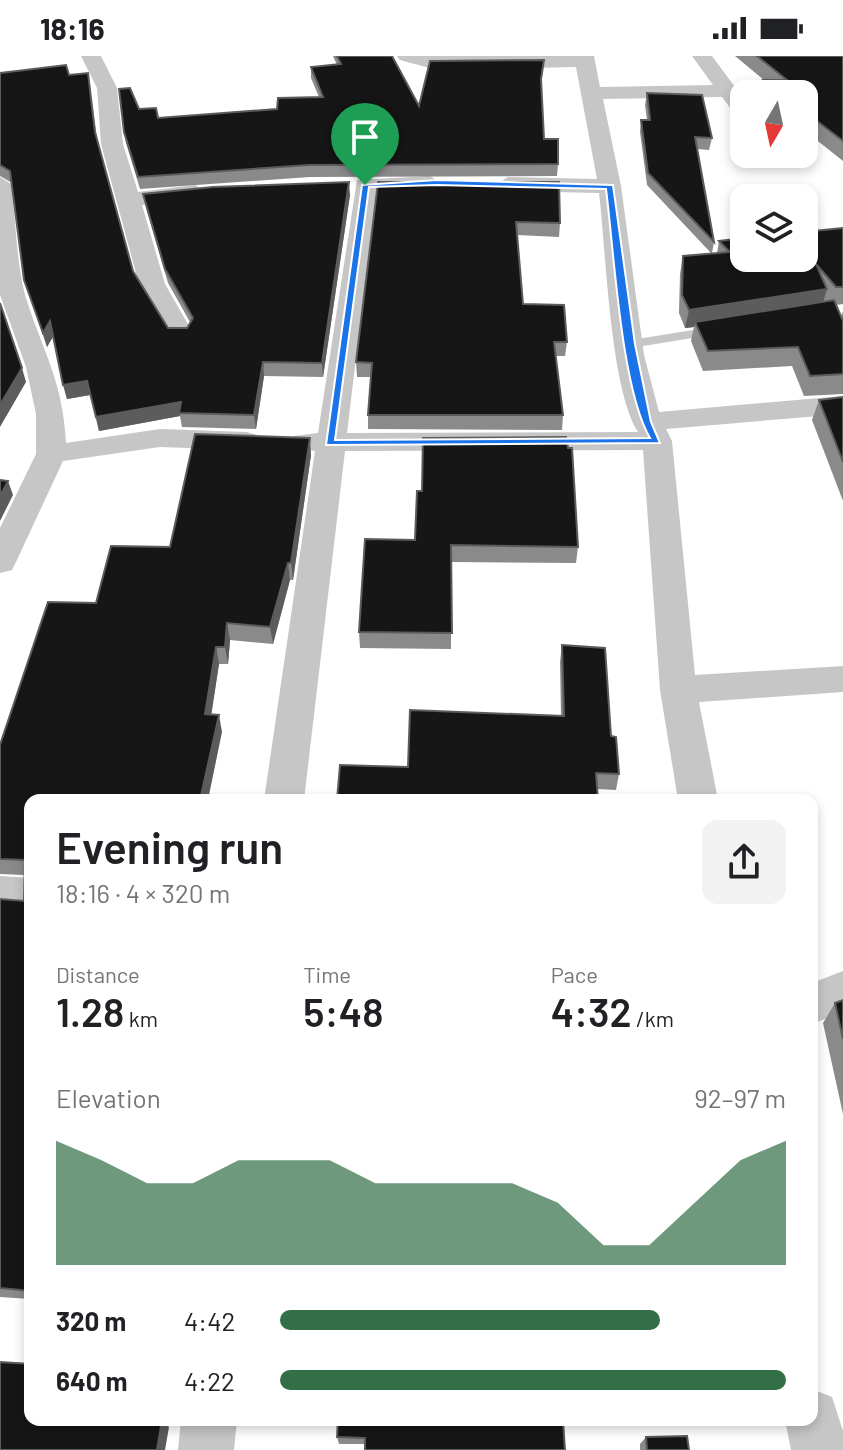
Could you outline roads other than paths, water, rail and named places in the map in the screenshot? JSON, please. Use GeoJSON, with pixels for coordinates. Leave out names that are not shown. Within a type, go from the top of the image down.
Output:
{"type":"FeatureCollection","features":[{"type":"Feature","properties":{"kind":"street"},"geometry":{"type":"LineString","coordinates":[[91,56],[107,88],[112,144],[152,284],[180,333]]}},
{"type":"Feature","properties":{"kind":"street"},"geometry":{"type":"LineString","coordinates":[[407,56],[437,64],[585,59],[610,186],[631,344],[651,432],[678,690],[697,794]]}},
{"type":"Feature","properties":{"kind":"street"},"geometry":{"type":"LineString","coordinates":[[702,56],[730,97]]}},
{"type":"Feature","properties":{"kind":"street"},"geometry":{"type":"LineString","coordinates":[[590,93],[725,91]]}},
{"type":"Feature","properties":{"kind":"street"},"geometry":{"type":"LineString","coordinates":[[335,186],[453,183]]}},
{"type":"Feature","properties":{"kind":"street"},"geometry":{"type":"LineString","coordinates":[[0,184],[12,293],[40,367],[50,414],[51,454],[0,562]]}},
{"type":"Feature","properties":{"kind":"street"},"geometry":{"type":"LineString","coordinates":[[485,184],[610,186]]}},
{"type":"Feature","properties":{"kind":"street"},"geometry":{"type":"LineString","coordinates":[[285,794],[365,185]]}},
{"type":"Feature","properties":{"kind":"street"},"geometry":{"type":"LineString","coordinates":[[129,200],[215,190]]}},
{"type":"Feature","properties":{"kind":"street"},"geometry":{"type":"LineString","coordinates":[[51,454],[160,438],[330,443],[651,432],[843,405]]}},
{"type":"Feature","properties":{"kind":"street"},"geometry":{"type":"LineString","coordinates":[[678,690],[843,679]]}},
{"type":"Feature","properties":{"kind":"street"},"geometry":{"type":"LineString","coordinates":[[0,894],[24,896]]}},
{"type":"Feature","properties":{"kind":"street"},"geometry":{"type":"LineString","coordinates":[[818,1001],[843,991]]}},
{"type":"Feature","properties":{"kind":"street"},"geometry":{"type":"LineString","coordinates":[[206,1450],[208,1426]]}},
{"type":"Feature","properties":{"kind":"street"},"geometry":{"type":"LineString","coordinates":[[814,1426],[819,1450]]}},
{"type":"Feature","properties":{"kind":"lane"},"geometry":{"type":"LineString","coordinates":[[631,344],[737,327]]}}]}
